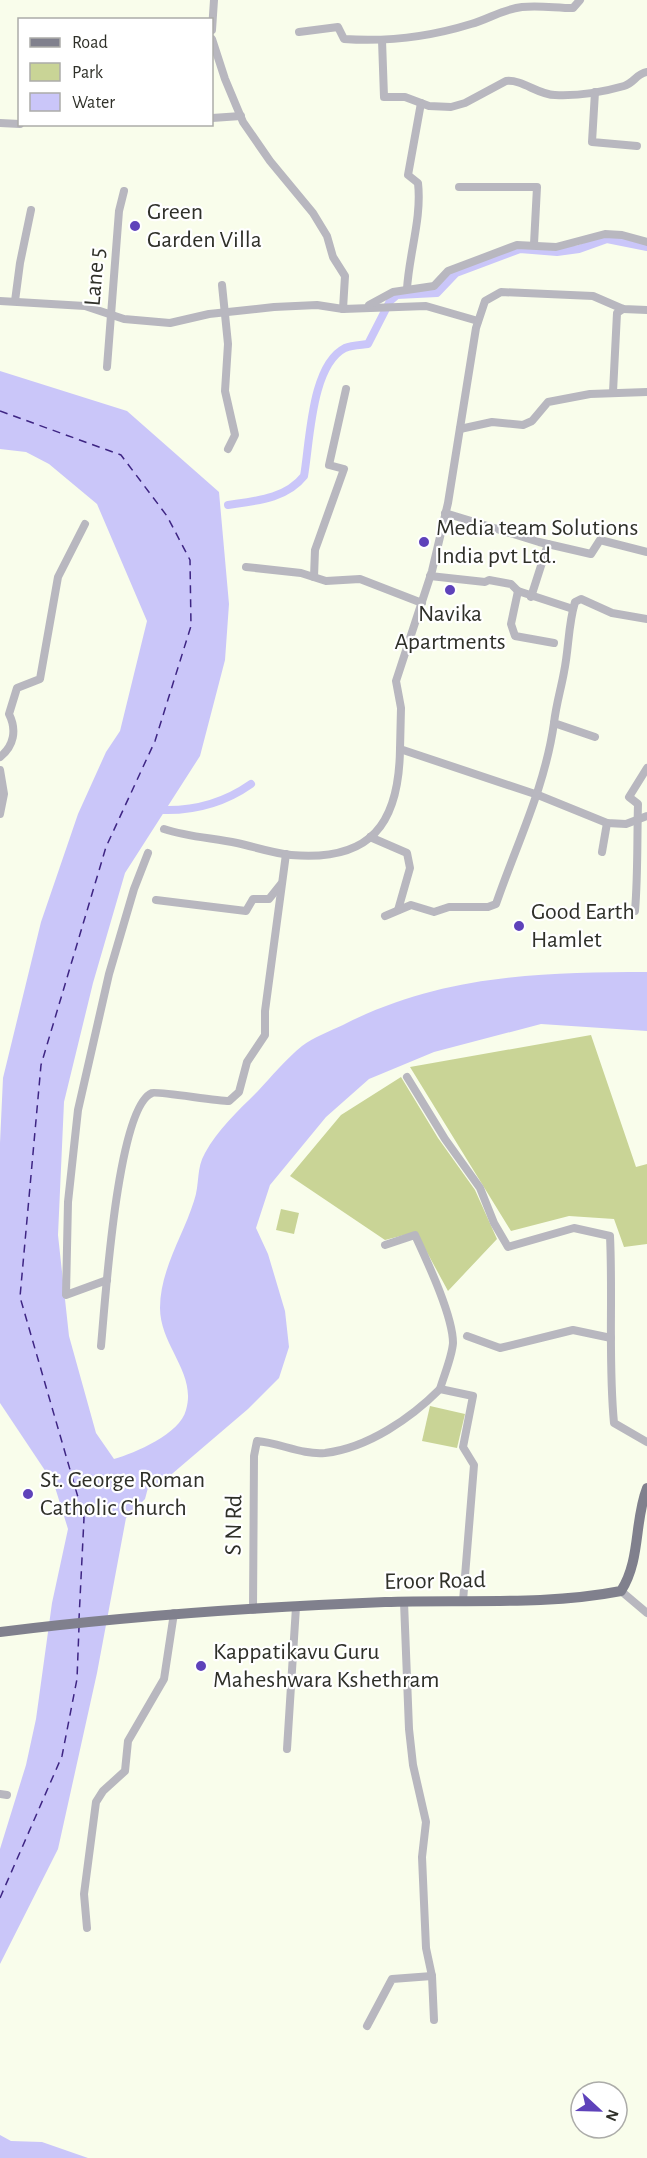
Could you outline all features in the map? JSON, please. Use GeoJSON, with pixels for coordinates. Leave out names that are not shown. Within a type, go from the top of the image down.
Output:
{"type":"FeatureCollection","features":[{"type":"Feature","properties":{"kind":"main road"},"geometry":{"type":"LineString","coordinates":[[621,1591],[633,1565],[642,1500],[647,1488]]}},
{"type":"Feature","properties":{"kind":"main road","name":"Eroor Road"},"geometry":{"type":"LineString","coordinates":[[0,1632],[174,1613],[591,1596],[621,1591]]}},
{"type":"Feature","properties":{"kind":"street"},"geometry":{"type":"LineString","coordinates":[[213,18],[214,0]]}},
{"type":"Feature","properties":{"kind":"street"},"geometry":{"type":"LineString","coordinates":[[299,32],[338,27],[344,39],[382,40],[440,32],[473,24],[499,11],[523,6],[573,8],[580,0]]}},
{"type":"Feature","properties":{"kind":"street"},"geometry":{"type":"LineString","coordinates":[[382,40],[384,97],[405,96],[422,103],[457,106],[511,81],[551,95],[595,92],[626,86],[636,75],[647,72]]}},
{"type":"Feature","properties":{"kind":"street"},"geometry":{"type":"LineString","coordinates":[[213,42],[241,116],[270,161],[313,213],[327,236],[333,257],[345,276],[343,309]]}},
{"type":"Feature","properties":{"kind":"street"},"geometry":{"type":"LineString","coordinates":[[595,92],[592,142],[637,146]]}},
{"type":"Feature","properties":{"kind":"street"},"geometry":{"type":"LineString","coordinates":[[407,289],[409,261],[420,200],[418,183],[408,175],[422,103]]}},
{"type":"Feature","properties":{"kind":"street"},"geometry":{"type":"LineString","coordinates":[[213,118],[241,116]]}},
{"type":"Feature","properties":{"kind":"street"},"geometry":{"type":"LineString","coordinates":[[0,123],[18,124]]}},
{"type":"Feature","properties":{"kind":"street"},"geometry":{"type":"LineString","coordinates":[[459,187],[537,187],[534,244]]}},
{"type":"Feature","properties":{"kind":"street","name":"Lane 5"},"geometry":{"type":"LineString","coordinates":[[107,367],[119,211],[124,191]]}},
{"type":"Feature","properties":{"kind":"street"},"geometry":{"type":"LineString","coordinates":[[15,302],[31,210]]}},
{"type":"Feature","properties":{"kind":"street"},"geometry":{"type":"LineString","coordinates":[[365,308],[393,292],[434,286],[448,271],[517,245],[534,244],[556,247],[605,234],[622,235],[647,242]]}},
{"type":"Feature","properties":{"kind":"street"},"geometry":{"type":"LineString","coordinates":[[222,285],[228,344],[225,391],[235,435],[228,449]]}},
{"type":"Feature","properties":{"kind":"street"},"geometry":{"type":"LineString","coordinates":[[164,829],[286,854],[340,852],[378,831],[393,807],[400,782],[401,708],[396,681],[430,576],[445,513],[478,321],[485,301],[501,292],[593,296],[623,309],[647,310]]}},
{"type":"Feature","properties":{"kind":"street"},"geometry":{"type":"LineString","coordinates":[[0,301],[85,306],[111,315],[170,323],[224,313],[317,305],[343,309],[426,306],[478,321]]}},
{"type":"Feature","properties":{"kind":"street"},"geometry":{"type":"LineString","coordinates":[[613,392],[617,313],[623,309]]}},
{"type":"Feature","properties":{"kind":"street"},"geometry":{"type":"LineString","coordinates":[[314,577],[315,550],[344,469],[329,465],[346,389]]}},
{"type":"Feature","properties":{"kind":"street"},"geometry":{"type":"LineString","coordinates":[[460,429],[492,422],[523,425],[532,421],[548,402],[613,392],[647,392]]}},
{"type":"Feature","properties":{"kind":"street"},"geometry":{"type":"LineString","coordinates":[[445,513],[548,544],[591,554],[600,540],[647,552]]}},
{"type":"Feature","properties":{"kind":"street"},"geometry":{"type":"LineString","coordinates":[[0,757],[10,749],[15,726],[9,714],[17,688],[40,679],[58,577],[85,524]]}},
{"type":"Feature","properties":{"kind":"street"},"geometry":{"type":"LineString","coordinates":[[531,597],[548,544]]}},
{"type":"Feature","properties":{"kind":"street"},"geometry":{"type":"LineString","coordinates":[[246,567],[314,577],[326,581],[360,579],[422,603]]}},
{"type":"Feature","properties":{"kind":"street"},"geometry":{"type":"LineString","coordinates":[[430,576],[485,582],[489,580],[511,584],[518,591],[530,593],[531,597],[573,609]]}},
{"type":"Feature","properties":{"kind":"street"},"geometry":{"type":"LineString","coordinates":[[518,591],[511,624],[515,636],[554,643]]}},
{"type":"Feature","properties":{"kind":"street"},"geometry":{"type":"LineString","coordinates":[[385,916],[411,905],[434,912],[449,907],[488,907],[496,904],[549,761],[557,695],[564,672],[568,624],[575,602],[581,599],[612,613],[647,619]]}},
{"type":"Feature","properties":{"kind":"street"},"geometry":{"type":"LineString","coordinates":[[554,723],[595,737]]}},
{"type":"Feature","properties":{"kind":"street"},"geometry":{"type":"LineString","coordinates":[[400,749],[538,795],[607,823],[626,824],[647,816]]}},
{"type":"Feature","properties":{"kind":"street"},"geometry":{"type":"LineString","coordinates":[[635,911],[639,863],[637,820],[639,804],[629,797],[647,768]]}},
{"type":"Feature","properties":{"kind":"street"},"geometry":{"type":"LineString","coordinates":[[0,770],[4,794],[0,814]]}},
{"type":"Feature","properties":{"kind":"street"},"geometry":{"type":"LineString","coordinates":[[602,852],[607,823]]}},
{"type":"Feature","properties":{"kind":"street"},"geometry":{"type":"LineString","coordinates":[[370,837],[407,853],[410,868],[398,909]]}},
{"type":"Feature","properties":{"kind":"street"},"geometry":{"type":"LineString","coordinates":[[107,1280],[66,1295],[73,1154],[78,1110],[109,974],[134,889],[148,853]]}},
{"type":"Feature","properties":{"kind":"street"},"geometry":{"type":"LineString","coordinates":[[101,1346],[114,1203],[135,1118],[143,1099],[154,1092],[229,1101],[239,1092],[247,1062],[265,1035],[264,1011],[286,854]]}},
{"type":"Feature","properties":{"kind":"street"},"geometry":{"type":"LineString","coordinates":[[156,900],[246,911],[253,899],[269,899],[281,883]]}},
{"type":"Feature","properties":{"kind":"street"},"geometry":{"type":"LineString","coordinates":[[407,1077],[445,1139],[480,1188],[494,1223],[508,1246],[574,1228],[609,1236],[610,1379],[614,1423],[647,1442]]}},
{"type":"Feature","properties":{"kind":"street"},"geometry":{"type":"LineString","coordinates":[[386,1245],[415,1235],[444,1305],[453,1343],[440,1389],[472,1396],[463,1437],[463,1447],[474,1465],[463,1601]]}},
{"type":"Feature","properties":{"kind":"street"},"geometry":{"type":"LineString","coordinates":[[467,1336],[500,1348],[573,1330],[611,1338]]}},
{"type":"Feature","properties":{"kind":"street","name":"S N Rd"},"geometry":{"type":"LineString","coordinates":[[253,1610],[254,1455],[257,1441],[295,1450],[324,1453],[345,1448],[366,1441],[405,1418],[440,1389]]}},
{"type":"Feature","properties":{"kind":"street"},"geometry":{"type":"LineString","coordinates":[[621,1591],[647,1613]]}},
{"type":"Feature","properties":{"kind":"street"},"geometry":{"type":"LineString","coordinates":[[404,1602],[409,1730],[413,1765],[426,1822],[422,1857],[426,1948],[432,1976],[434,2020]]}},
{"type":"Feature","properties":{"kind":"street"},"geometry":{"type":"LineString","coordinates":[[287,1749],[296,1607]]}},
{"type":"Feature","properties":{"kind":"street"},"geometry":{"type":"LineString","coordinates":[[87,1928],[84,1894],[96,1802],[103,1791],[125,1771],[128,1741],[164,1679],[174,1613]]}},
{"type":"Feature","properties":{"kind":"street"},"geometry":{"type":"LineString","coordinates":[[367,2025],[392,1979],[432,1976]]}},
{"type":"Feature","properties":{"kind":"green space"},"geometry":{"type":"Polygon","coordinates":[[[591,1035],[636,1167],[647,1164],[647,1244],[624,1247],[614,1219],[569,1216],[511,1231],[410,1067],[591,1035]]]}},
{"type":"Feature","properties":{"kind":"green space"},"geometry":{"type":"Polygon","coordinates":[[[401,1077],[438,1138],[475,1190],[497,1239],[448,1291],[416,1232],[385,1240],[290,1176],[341,1115],[401,1077]]]}},
{"type":"Feature","properties":{"kind":"green space"},"geometry":{"type":"Polygon","coordinates":[[[281,1209],[299,1213],[294,1234],[276,1230],[281,1209]]]}},
{"type":"Feature","properties":{"kind":"green space"},"geometry":{"type":"Polygon","coordinates":[[[430,1406],[465,1414],[457,1448],[422,1441],[430,1406]]]}},
{"type":"Feature","properties":{"kind":"water"},"geometry":{"type":"Polygon","coordinates":[[[0,371],[127,411],[219,492],[229,604],[225,660],[200,756],[125,873],[93,983],[64,1102],[58,1235],[69,1336],[96,1433],[114,1459],[156,1441],[182,1419],[188,1397],[187,1384],[166,1335],[160,1308],[168,1267],[194,1201],[200,1164],[210,1144],[222,1128],[302,1046],[322,1034],[380,1008],[416,996],[454,986],[491,980],[568,973],[647,972],[647,1031],[541,1024],[434,1052],[369,1079],[326,1117],[270,1185],[256,1228],[268,1254],[285,1311],[289,1347],[279,1378],[248,1409],[159,1485],[149,1484],[145,1499],[126,1518],[97,1673],[58,1849],[0,1964],[0,1849],[26,1765],[36,1719],[52,1603],[68,1529],[54,1484],[0,1403],[0,1143],[3,1078],[41,922],[78,814],[106,752],[120,731],[147,621],[97,504],[49,464],[26,452],[0,449],[0,371]]]}},
{"type":"Feature","properties":{"kind":"water"},"geometry":{"type":"Polygon","coordinates":[[[0,2135],[11,2141],[42,2142],[88,2158],[0,2158],[0,2135]]]}},
{"type":"Feature","properties":{"kind":"waterway"},"geometry":{"type":"LineString","coordinates":[[228,505],[269,498],[288,490],[304,476],[314,406],[325,370],[334,357],[345,348],[368,344],[390,301],[397,295],[437,293],[456,273],[520,249],[557,252],[579,249],[607,239],[647,247]]}},
{"type":"Feature","properties":{"kind":"waterway"},"geometry":{"type":"LineString","coordinates":[[162,810],[186,809],[220,801],[251,784]]}},
{"type":"Feature","properties":{"kind":"ferry route"},"geometry":{"type":"LineString","coordinates":[[0,411],[121,455],[167,516],[190,560],[191,626],[155,741],[106,847],[41,1065],[20,1297],[84,1518],[79,1619]]}},
{"type":"Feature","properties":{"kind":"ferry route"},"geometry":{"type":"LineString","coordinates":[[0,1898],[62,1756],[77,1679],[79,1627]]}},
{"type":"Feature","properties":{"kind":"place","name":"Green Garden Villa"},"geometry":{"type":"Point","coordinates":[135,226]}},
{"type":"Feature","properties":{"kind":"place","name":"Media team Solutions India pvt Ltd."},"geometry":{"type":"Point","coordinates":[424,542]}},
{"type":"Feature","properties":{"kind":"place","name":"Navika Apartments"},"geometry":{"type":"Point","coordinates":[450,590]}},
{"type":"Feature","properties":{"kind":"place","name":"Good Earth Hamlet"},"geometry":{"type":"Point","coordinates":[519,926]}},
{"type":"Feature","properties":{"kind":"place","name":"St. George Roman Catholic Church"},"geometry":{"type":"Point","coordinates":[28,1494]}},
{"type":"Feature","properties":{"kind":"place","name":"Kappatikavu Guru Maheshwara Kshethram"},"geometry":{"type":"Point","coordinates":[201,1666]}}]}
